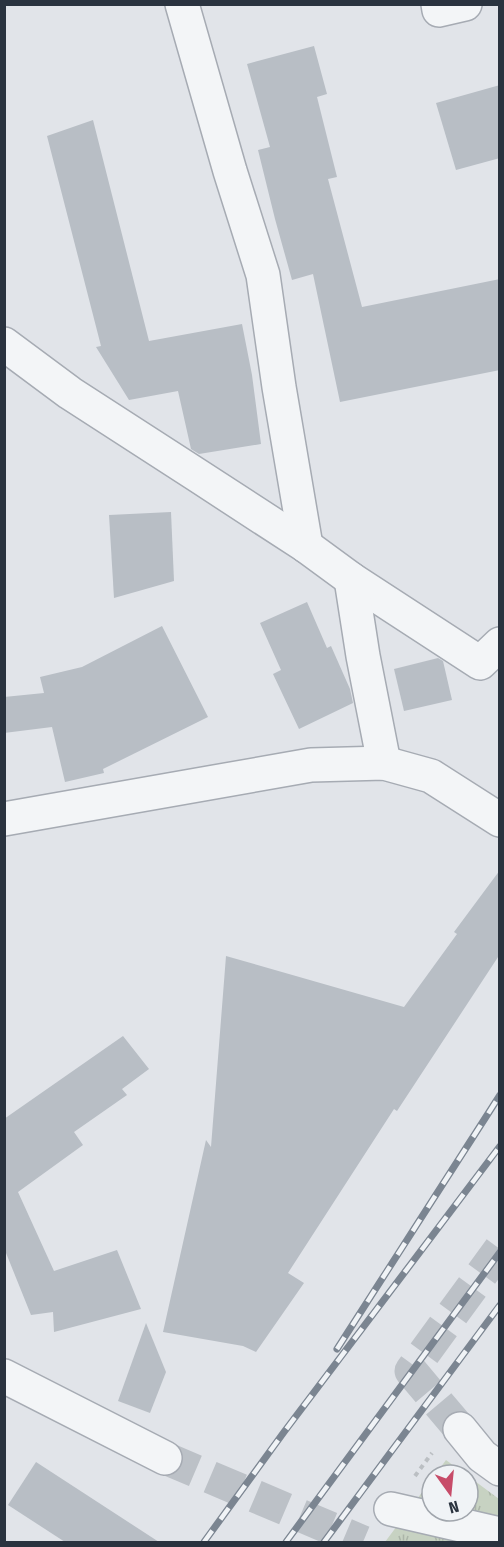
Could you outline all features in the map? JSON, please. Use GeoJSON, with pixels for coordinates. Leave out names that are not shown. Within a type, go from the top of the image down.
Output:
{"type":"FeatureCollection","features":[{"type":"Feature","properties":{"kind":"street"},"geometry":{"type":"LineString","coordinates":[[182,4],[230,171],[263,275],[306,546]]}},
{"type":"Feature","properties":{"kind":"street"},"geometry":{"type":"LineString","coordinates":[[438,4],[439,10],[465,4]]}},
{"type":"Feature","properties":{"kind":"street"},"geometry":{"type":"LineString","coordinates":[[4,344],[70,393],[306,546],[351,579],[480,663],[500,644]]}},
{"type":"Feature","properties":{"kind":"street"},"geometry":{"type":"LineString","coordinates":[[351,579],[384,763]]}},
{"type":"Feature","properties":{"kind":"street"},"geometry":{"type":"LineString","coordinates":[[4,819],[311,765],[384,763],[431,777],[500,820]]}},
{"type":"Feature","properties":{"kind":"street"},"geometry":{"type":"LineString","coordinates":[[4,1376],[165,1458]]}},
{"type":"Feature","properties":{"kind":"street"},"geometry":{"type":"LineString","coordinates":[[460,1429],[482,1456],[500,1469]]}},
{"type":"Feature","properties":{"kind":"street"},"geometry":{"type":"LineString","coordinates":[[391,1509],[500,1534]]}},
{"type":"Feature","properties":{"kind":"green space"},"geometry":{"type":"Polygon","coordinates":[[[480,1485],[499,1499],[499,1542],[385,1542],[420,1495],[420,1523],[480,1523],[480,1485]]]}},
{"type":"Feature","properties":{"kind":"building"},"geometry":{"type":"Polygon","coordinates":[[[314,46],[327,94],[317,97],[337,177],[328,179],[362,307],[500,279],[500,370],[340,402],[313,274],[292,280],[275,219],[258,150],[270,147],[247,64],[314,46]]]}},
{"type":"Feature","properties":{"kind":"building"},"geometry":{"type":"Polygon","coordinates":[[[500,85],[500,158],[456,170],[436,103],[500,85]]]}},
{"type":"Feature","properties":{"kind":"building"},"geometry":{"type":"Polygon","coordinates":[[[93,120],[149,341],[242,324],[252,375],[261,444],[199,454],[191,449],[178,391],[129,400],[96,347],[101,346],[47,136],[93,120]]]}},
{"type":"Feature","properties":{"kind":"building"},"geometry":{"type":"Polygon","coordinates":[[[171,512],[174,581],[114,598],[109,515],[171,512]]]}},
{"type":"Feature","properties":{"kind":"building"},"geometry":{"type":"Polygon","coordinates":[[[307,602],[327,648],[331,646],[350,689],[353,703],[299,729],[273,674],[281,670],[260,623],[307,602]]]}},
{"type":"Feature","properties":{"kind":"building"},"geometry":{"type":"Polygon","coordinates":[[[162,626],[208,717],[103,769],[104,773],[65,782],[52,727],[4,733],[4,697],[44,693],[40,677],[82,667],[162,626]]]}},
{"type":"Feature","properties":{"kind":"building"},"geometry":{"type":"Polygon","coordinates":[[[438,658],[443,661],[452,700],[404,711],[394,669],[438,658]]]}},
{"type":"Feature","properties":{"kind":"building"},"geometry":{"type":"Polygon","coordinates":[[[500,870],[500,954],[397,1111],[394,1109],[288,1273],[304,1283],[256,1352],[243,1346],[163,1332],[206,1140],[211,1147],[226,956],[404,1007],[457,934],[454,932],[500,870]]]}},
{"type":"Feature","properties":{"kind":"building"},"geometry":{"type":"Polygon","coordinates":[[[123,1036],[149,1069],[122,1089],[127,1095],[74,1132],[83,1145],[18,1192],[54,1271],[117,1250],[141,1309],[54,1332],[53,1312],[31,1315],[4,1248],[4,1119],[123,1036]]]}},
{"type":"Feature","properties":{"kind":"building"},"geometry":{"type":"Polygon","coordinates":[[[146,1323],[166,1372],[150,1413],[118,1401],[146,1323]]]}},
{"type":"Feature","properties":{"kind":"building"},"geometry":{"type":"Polygon","coordinates":[[[36,1462],[159,1542],[65,1542],[8,1505],[36,1462]]]}},
{"type":"Feature","properties":{"kind":"tunnel"},"geometry":{"type":"LineString","coordinates":[[460,1429],[411,1371],[500,1249]]}},
{"type":"Feature","properties":{"kind":"tunnel"},"geometry":{"type":"LineString","coordinates":[[165,1458],[363,1542]]}},
{"type":"Feature","properties":{"kind":"railway"},"geometry":{"type":"LineString","coordinates":[[337,1349],[500,1095]]}},
{"type":"Feature","properties":{"kind":"railway"},"geometry":{"type":"LineString","coordinates":[[204,1542],[500,1146]]}},
{"type":"Feature","properties":{"kind":"railway"},"geometry":{"type":"LineString","coordinates":[[286,1542],[500,1252]]}},
{"type":"Feature","properties":{"kind":"railway"},"geometry":{"type":"LineString","coordinates":[[324,1542],[500,1305]]}}]}
